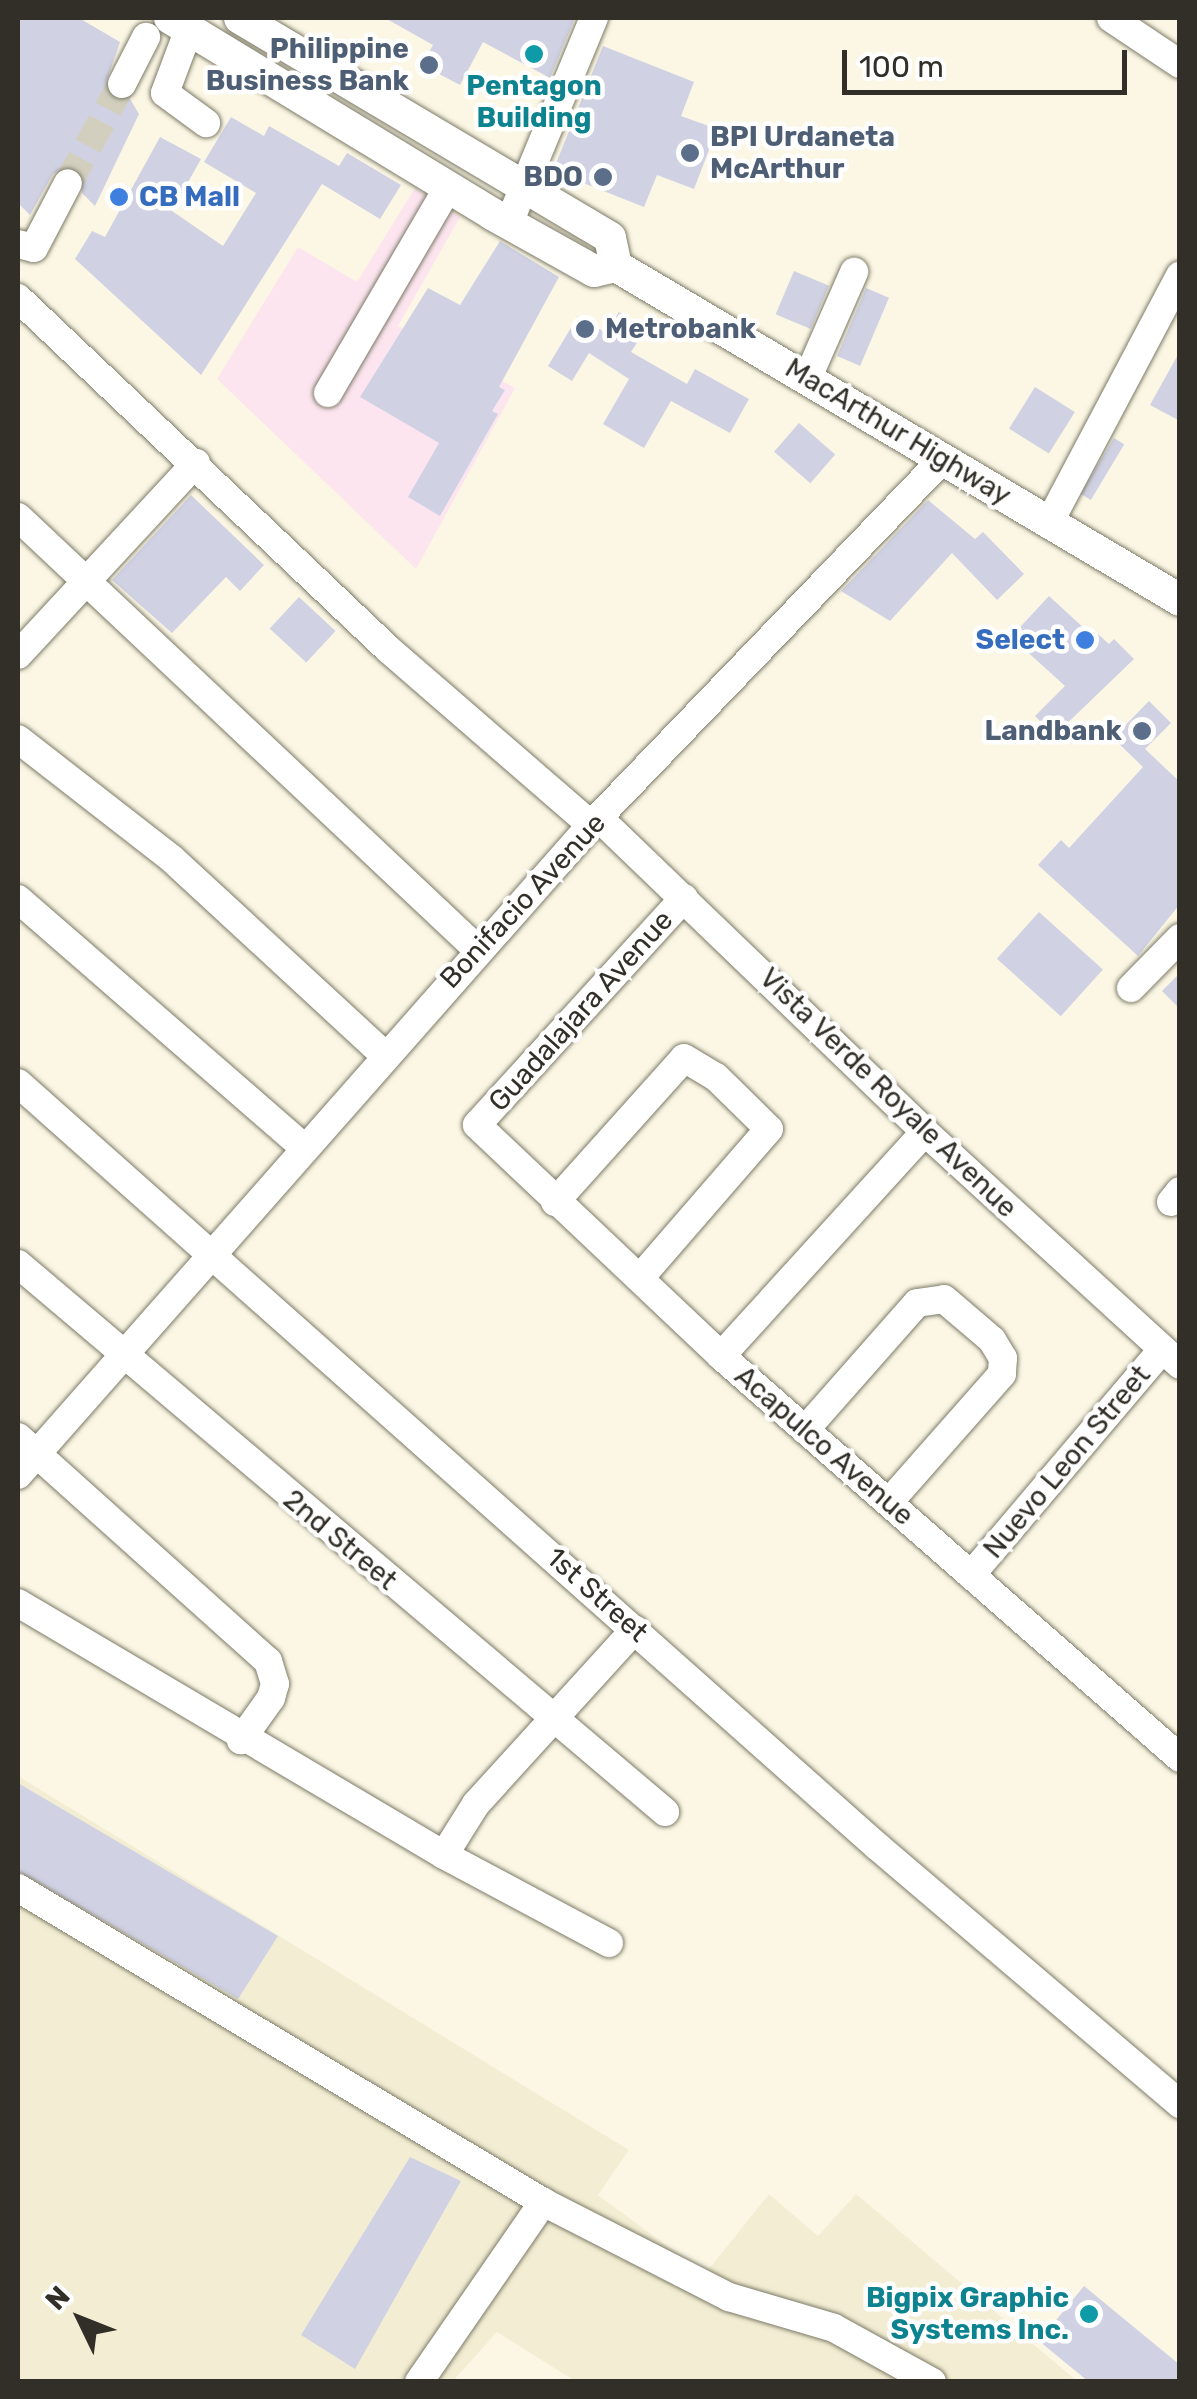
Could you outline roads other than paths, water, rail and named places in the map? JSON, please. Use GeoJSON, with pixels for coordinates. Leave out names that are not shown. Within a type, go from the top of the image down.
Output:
{"type":"FeatureCollection","features":[{"type":"Feature","properties":{"kind":"main road","name":"MacArthur Highway"},"geometry":{"type":"LineString","coordinates":[[240,18],[522,190],[610,238],[616,266]]}},
{"type":"Feature","properties":{"kind":"main road","name":"MacArthur Highway"},"geometry":{"type":"LineString","coordinates":[[168,28],[594,270],[616,266],[1180,600]]}},
{"type":"Feature","properties":{"kind":"street"},"geometry":{"type":"LineString","coordinates":[[509,223],[594,18]]}},
{"type":"Feature","properties":{"kind":"street"},"geometry":{"type":"LineString","coordinates":[[1111,18],[1180,64]]}},
{"type":"Feature","properties":{"kind":"street"},"geometry":{"type":"LineString","coordinates":[[122,84],[168,28]]}},
{"type":"Feature","properties":{"kind":"street"},"geometry":{"type":"LineString","coordinates":[[168,28],[165,93],[206,124]]}},
{"type":"Feature","properties":{"kind":"street"},"geometry":{"type":"LineString","coordinates":[[18,244],[34,248],[68,183]]}},
{"type":"Feature","properties":{"kind":"street"},"geometry":{"type":"LineString","coordinates":[[328,392],[448,188]]}},
{"type":"Feature","properties":{"kind":"street"},"geometry":{"type":"LineString","coordinates":[[808,377],[854,272]]}},
{"type":"Feature","properties":{"kind":"street"},"geometry":{"type":"LineString","coordinates":[[1050,523],[1180,276]]}},
{"type":"Feature","properties":{"kind":"street","name":"Vista Verde Royale Avenue"},"geometry":{"type":"LineString","coordinates":[[18,298],[196,463],[388,650],[684,898],[925,1132],[1171,1358]]}},
{"type":"Feature","properties":{"kind":"street","name":"Bonifacio Avenue"},"geometry":{"type":"LineString","coordinates":[[18,1475],[27,1445],[212,1254],[383,1054],[595,821],[942,460]]}},
{"type":"Feature","properties":{"kind":"street"},"geometry":{"type":"LineString","coordinates":[[18,655],[196,463]]}},
{"type":"Feature","properties":{"kind":"street"},"geometry":{"type":"LineString","coordinates":[[18,517],[478,950]]}},
{"type":"Feature","properties":{"kind":"street"},"geometry":{"type":"LineString","coordinates":[[18,739],[172,860],[383,1054]]}},
{"type":"Feature","properties":{"kind":"street","name":"Guadalajara Avenue"},"geometry":{"type":"LineString","coordinates":[[478,1125],[684,898]]}},
{"type":"Feature","properties":{"kind":"street"},"geometry":{"type":"LineString","coordinates":[[23,914],[303,1147]]}},
{"type":"Feature","properties":{"kind":"street"},"geometry":{"type":"LineString","coordinates":[[1131,988],[1180,938]]}},
{"type":"Feature","properties":{"kind":"street"},"geometry":{"type":"LineString","coordinates":[[555,1202],[684,1058],[716,1077],[768,1130],[640,1278]]}},
{"type":"Feature","properties":{"kind":"street","name":"1st Street"},"geometry":{"type":"LineString","coordinates":[[18,1083],[634,1629],[1180,2104]]}},
{"type":"Feature","properties":{"kind":"street","name":"Acapulco Avenue"},"geometry":{"type":"LineString","coordinates":[[478,1125],[555,1202],[805,1430],[1175,1746]]}},
{"type":"Feature","properties":{"kind":"street"},"geometry":{"type":"LineString","coordinates":[[722,1356],[925,1132]]}},
{"type":"Feature","properties":{"kind":"street","name":"2nd Street"},"geometry":{"type":"LineString","coordinates":[[18,1264],[119,1354],[666,1812]]}},
{"type":"Feature","properties":{"kind":"street"},"geometry":{"type":"LineString","coordinates":[[805,1430],[918,1303],[944,1300],[980,1330],[1004,1358],[1002,1374],[888,1502]]}},
{"type":"Feature","properties":{"kind":"street","name":"Nuevo Leon Street"},"geometry":{"type":"LineString","coordinates":[[971,1575],[1171,1358]]}},
{"type":"Feature","properties":{"kind":"street"},"geometry":{"type":"LineString","coordinates":[[27,1445],[268,1661],[275,1684],[271,1698],[241,1740]]}},
{"type":"Feature","properties":{"kind":"street"},"geometry":{"type":"LineString","coordinates":[[18,1603],[241,1740],[609,1943]]}},
{"type":"Feature","properties":{"kind":"street"},"geometry":{"type":"LineString","coordinates":[[444,1855],[476,1804],[634,1629]]}},
{"type":"Feature","properties":{"kind":"street"},"geometry":{"type":"LineString","coordinates":[[18,1888],[544,2202],[729,2296],[834,2328],[932,2382]]}},
{"type":"Feature","properties":{"kind":"street"},"geometry":{"type":"LineString","coordinates":[[419,2382],[544,2202]]}},
{"type":"Feature","properties":{"kind":"tunnel"},"geometry":{"type":"LineString","coordinates":[[68,183],[122,84]]}},
{"type":"Feature","properties":{"kind":"place","name":"Pentagon Building"},"geometry":{"type":"Point","coordinates":[534,54]}},
{"type":"Feature","properties":{"kind":"place","name":"Philippine Business Bank"},"geometry":{"type":"Point","coordinates":[429,65]}},
{"type":"Feature","properties":{"kind":"place","name":"BPI Urdaneta McArthur"},"geometry":{"type":"Point","coordinates":[690,153]}},
{"type":"Feature","properties":{"kind":"place","name":"BDO"},"geometry":{"type":"Point","coordinates":[603,177]}},
{"type":"Feature","properties":{"kind":"place","name":"CB Mall"},"geometry":{"type":"Point","coordinates":[119,197]}},
{"type":"Feature","properties":{"kind":"place","name":"Metrobank"},"geometry":{"type":"Point","coordinates":[585,329]}},
{"type":"Feature","properties":{"kind":"place","name":"Select"},"geometry":{"type":"Point","coordinates":[1085,640]}},
{"type":"Feature","properties":{"kind":"place","name":"Landbank"},"geometry":{"type":"Point","coordinates":[1142,731]}},
{"type":"Feature","properties":{"kind":"place","name":"Bigpix Graphic Systems Inc."},"geometry":{"type":"Point","coordinates":[1089,2314]}}]}
